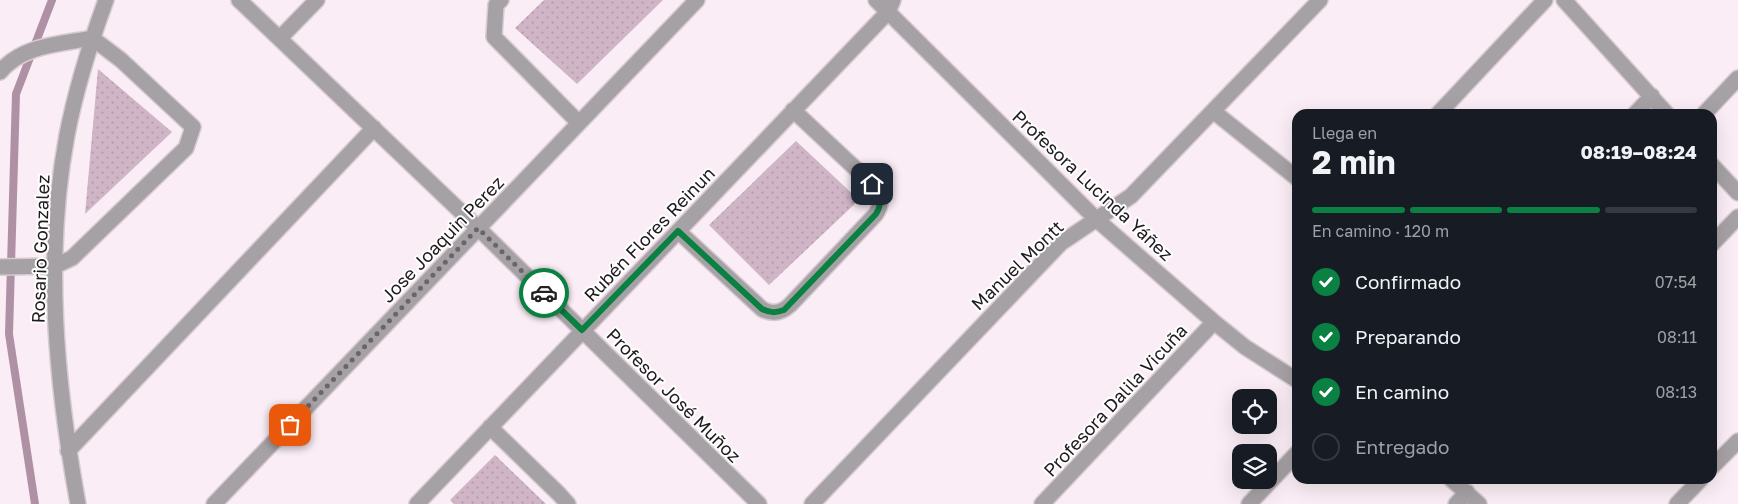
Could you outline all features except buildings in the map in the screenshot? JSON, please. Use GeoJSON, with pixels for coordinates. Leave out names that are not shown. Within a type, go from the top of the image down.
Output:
{"type":"FeatureCollection","features":[{"type":"Feature","properties":{"kind":"street","name":"Rosario Gonzalez"},"geometry":{"type":"LineString","coordinates":[[78,504],[68,452],[56,339],[55,266],[60,190],[67,135],[92,38],[106,0]]}},
{"type":"Feature","properties":{"kind":"street","name":"Profesor José Muñoz"},"geometry":{"type":"LineString","coordinates":[[239,0],[478,228],[759,504]]}},
{"type":"Feature","properties":{"kind":"street"},"geometry":{"type":"LineString","coordinates":[[280,38],[317,0]]}},
{"type":"Feature","properties":{"kind":"street"},"geometry":{"type":"LineString","coordinates":[[502,0],[496,5],[494,37],[579,123]]}},
{"type":"Feature","properties":{"kind":"street","name":"Jose Joaquin Perez"},"geometry":{"type":"LineString","coordinates":[[214,504],[697,0]]}},
{"type":"Feature","properties":{"kind":"street","name":"Profesora Lucinda Yáñez"},"geometry":{"type":"LineString","coordinates":[[876,0],[890,6],[1096,219],[1214,322],[1246,347],[1292,377]]}},
{"type":"Feature","properties":{"kind":"street","name":"Manuel Montt"},"geometry":{"type":"LineString","coordinates":[[812,504],[1061,243],[1131,196],[1320,0]]}},
{"type":"Feature","properties":{"kind":"street"},"geometry":{"type":"LineString","coordinates":[[1443,109],[1545,0]]}},
{"type":"Feature","properties":{"kind":"street"},"geometry":{"type":"LineString","coordinates":[[1564,0],[1663,109]]}},
{"type":"Feature","properties":{"kind":"street","name":"Rubén Flores Reinun"},"geometry":{"type":"LineString","coordinates":[[420,503],[582,330],[794,110],[890,6]]}},
{"type":"Feature","properties":{"kind":"street"},"geometry":{"type":"LineString","coordinates":[[0,72],[7,63],[38,48],[92,38],[121,60],[192,127],[186,148],[72,258],[55,266],[0,267]]}},
{"type":"Feature","properties":{"kind":"street"},"geometry":{"type":"LineString","coordinates":[[1709,109],[1738,78]]}},
{"type":"Feature","properties":{"kind":"street"},"geometry":{"type":"LineString","coordinates":[[1640,109],[1652,96]]}},
{"type":"Feature","properties":{"kind":"street"},"geometry":{"type":"LineString","coordinates":[[678,231],[762,309],[776,313],[784,310],[797,298],[876,214],[880,207],[881,199],[878,191],[872,184],[794,110]]}},
{"type":"Feature","properties":{"kind":"street"},"geometry":{"type":"LineString","coordinates":[[1213,111],[1292,174]]}},
{"type":"Feature","properties":{"kind":"street"},"geometry":{"type":"LineString","coordinates":[[68,452],[374,128]]}},
{"type":"Feature","properties":{"kind":"street"},"geometry":{"type":"LineString","coordinates":[[1717,170],[1738,193]]}},
{"type":"Feature","properties":{"kind":"street"},"geometry":{"type":"LineString","coordinates":[[1717,239],[1738,217]]}},
{"type":"Feature","properties":{"kind":"street","name":"Profesora Dalila Vicuña"},"geometry":{"type":"LineString","coordinates":[[1042,504],[1214,322]]}},
{"type":"Feature","properties":{"kind":"street"},"geometry":{"type":"LineString","coordinates":[[490,428],[568,504]]}},
{"type":"Feature","properties":{"kind":"street"},"geometry":{"type":"LineString","coordinates":[[1717,462],[1738,441]]}},
{"type":"Feature","properties":{"kind":"street"},"geometry":{"type":"LineString","coordinates":[[1249,504],[1292,458]]}},
{"type":"Feature","properties":{"kind":"street"},"geometry":{"type":"LineString","coordinates":[[1457,484],[1479,504]]}},
{"type":"Feature","properties":{"kind":"street"},"geometry":{"type":"LineString","coordinates":[[1677,504],[1691,484]]}},
{"type":"Feature","properties":{"kind":"street"},"geometry":{"type":"LineString","coordinates":[[1456,504],[1467,492]]}},
{"type":"Feature","properties":{"kind":"shaded area"},"geometry":{"type":"Polygon","coordinates":[[[544,0],[663,0],[577,84],[515,28],[544,0]]]}},
{"type":"Feature","properties":{"kind":"shaded area"},"geometry":{"type":"Polygon","coordinates":[[[98,69],[172,132],[85,214],[98,69]]]}},
{"type":"Feature","properties":{"kind":"shaded area"},"geometry":{"type":"Polygon","coordinates":[[[796,141],[859,200],[769,285],[709,225],[796,141]]]}},
{"type":"Feature","properties":{"kind":"shaded area"},"geometry":{"type":"Polygon","coordinates":[[[495,455],[546,504],[454,504],[450,500],[495,455]]]}},
{"type":"Feature","properties":{"kind":"waterway"},"geometry":{"type":"LineString","coordinates":[[35,504],[9,334],[16,94],[52,0]]}},
{"type":"Feature","properties":{"kind":"way so far"},"geometry":{"type":"LineString","coordinates":[[290,425],[478,228],[544,293]]}},
{"type":"Feature","properties":{"kind":"route"},"geometry":{"type":"LineString","coordinates":[[544,293],[582,330],[678,231],[762,309],[776,313],[790,305],[876,214],[880,207],[881,199],[878,191],[872,184]]}}]}
